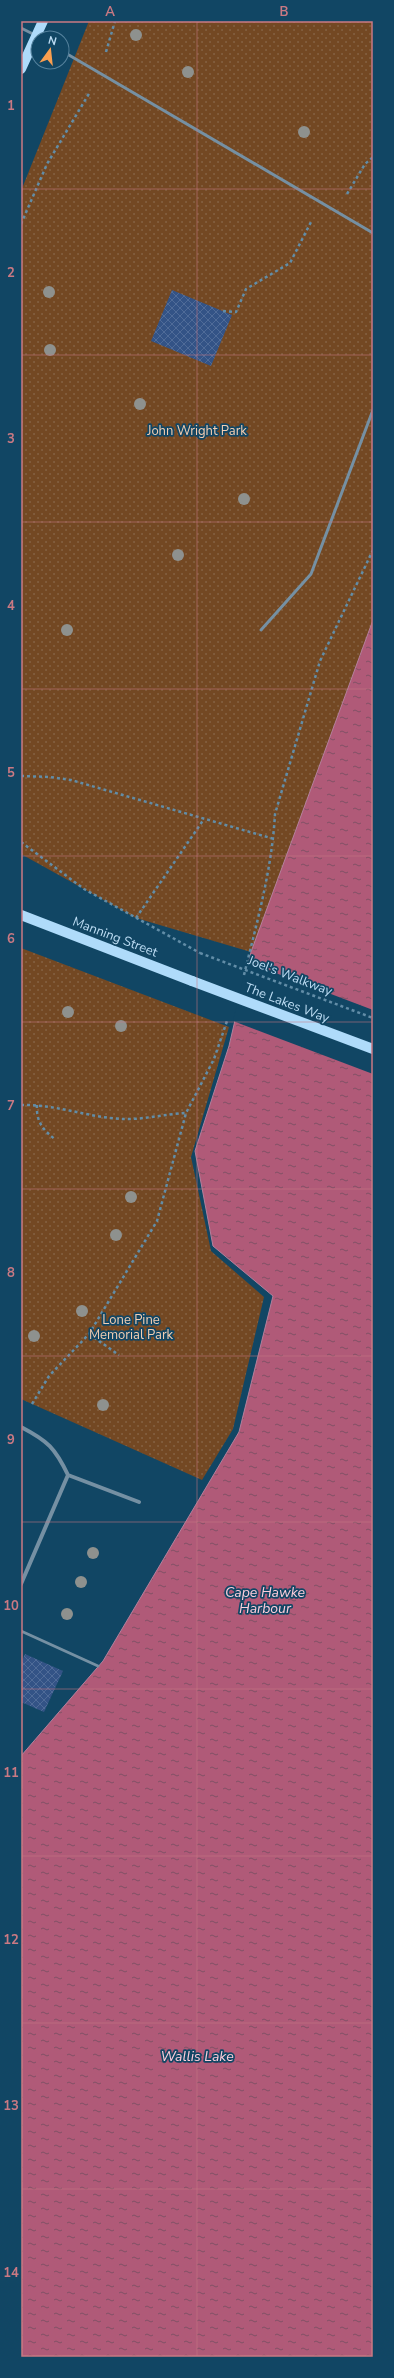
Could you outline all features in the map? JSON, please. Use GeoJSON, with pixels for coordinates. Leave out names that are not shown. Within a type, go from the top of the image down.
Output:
{"type":"FeatureCollection","features":[{"type":"Feature","properties":{"kind":"main road"},"geometry":{"type":"LineString","coordinates":[[21,69],[30,52]]}},
{"type":"Feature","properties":{"kind":"main road","name":"Manning Street"},"geometry":{"type":"LineString","coordinates":[[23,914],[192,981]]}},
{"type":"Feature","properties":{"kind":"main road","name":"The Lakes Way"},"geometry":{"type":"LineString","coordinates":[[192,981],[373,1049]]}},
{"type":"Feature","properties":{"kind":"street"},"geometry":{"type":"LineString","coordinates":[[21,1427],[39,1436],[57,1451],[68,1475],[139,1502]]}},
{"type":"Feature","properties":{"kind":"street"},"geometry":{"type":"LineString","coordinates":[[21,1584],[68,1475]]}},
{"type":"Feature","properties":{"kind":"lane"},"geometry":{"type":"LineString","coordinates":[[21,28],[30,33]]}},
{"type":"Feature","properties":{"kind":"lane"},"geometry":{"type":"LineString","coordinates":[[70,56],[373,233]]}},
{"type":"Feature","properties":{"kind":"lane"},"geometry":{"type":"LineString","coordinates":[[261,630],[311,574],[373,410]]}},
{"type":"Feature","properties":{"kind":"lane"},"geometry":{"type":"LineString","coordinates":[[21,1631],[98,1666]]}},
{"type":"Feature","properties":{"kind":"path"},"geometry":{"type":"LineString","coordinates":[[21,224],[47,164],[101,73],[115,21]]}},
{"type":"Feature","properties":{"kind":"path"},"geometry":{"type":"LineString","coordinates":[[337,212],[365,164],[373,157]]}},
{"type":"Feature","properties":{"kind":"path"},"geometry":{"type":"LineString","coordinates":[[223,311],[236,312],[246,289],[290,263],[322,203]]}},
{"type":"Feature","properties":{"kind":"path"},"geometry":{"type":"LineString","coordinates":[[21,776],[50,777],[71,780],[274,839]]}},
{"type":"Feature","properties":{"kind":"path"},"geometry":{"type":"LineString","coordinates":[[136,918],[204,819]]}},
{"type":"Feature","properties":{"kind":"path","name":"Joel's Walkway"},"geometry":{"type":"LineString","coordinates":[[21,842],[84,889],[200,953],[373,1018]]}},
{"type":"Feature","properties":{"kind":"path"},"geometry":{"type":"LineString","coordinates":[[37,1104],[36,1116],[41,1127],[56,1140]]}},
{"type":"Feature","properties":{"kind":"path"},"geometry":{"type":"LineString","coordinates":[[21,1105],[47,1105],[84,1115],[123,1119],[186,1113]]}},
{"type":"Feature","properties":{"kind":"path"},"geometry":{"type":"LineString","coordinates":[[89,1334],[119,1355]]}},
{"type":"Feature","properties":{"kind":"green space","name":"John Wright Park"},"geometry":{"type":"Polygon","coordinates":[[[89,21],[373,21],[373,671],[268,957],[136,918],[21,854],[21,191],[89,21]]]}},
{"type":"Feature","properties":{"kind":"green space","name":"Lone Pine Memorial Park"},"geometry":{"type":"Polygon","coordinates":[[[21,948],[229,1027],[191,1157],[211,1251],[264,1297],[233,1429],[202,1480],[21,1399],[21,948]]]}},
{"type":"Feature","properties":{"kind":"water","name":"Wallis Lake"},"geometry":{"type":"Polygon","coordinates":[[[373,620],[373,2357],[21,2357],[21,1756],[103,1661],[239,1432],[273,1296],[213,1246],[195,1151],[229,1046],[251,952],[373,620]]]}},
{"type":"Feature","properties":{"kind":"pier"},"geometry":{"type":"Polygon","coordinates":[[[247,962],[373,1010],[373,1074],[233,1021],[247,962]]]}},
{"type":"Feature","properties":{"kind":"building"},"geometry":{"type":"Polygon","coordinates":[[[172,290],[232,315],[211,366],[151,341],[172,290]]]}},
{"type":"Feature","properties":{"kind":"building"},"geometry":{"type":"Polygon","coordinates":[[[25,1654],[63,1671],[44,1712],[21,1702],[21,1663],[25,1654]]]}},
{"type":"Feature","properties":{"kind":"water label","name":"Cape Hawke Harbour"},"geometry":{"type":"Point","coordinates":[265,1600]}}]}
